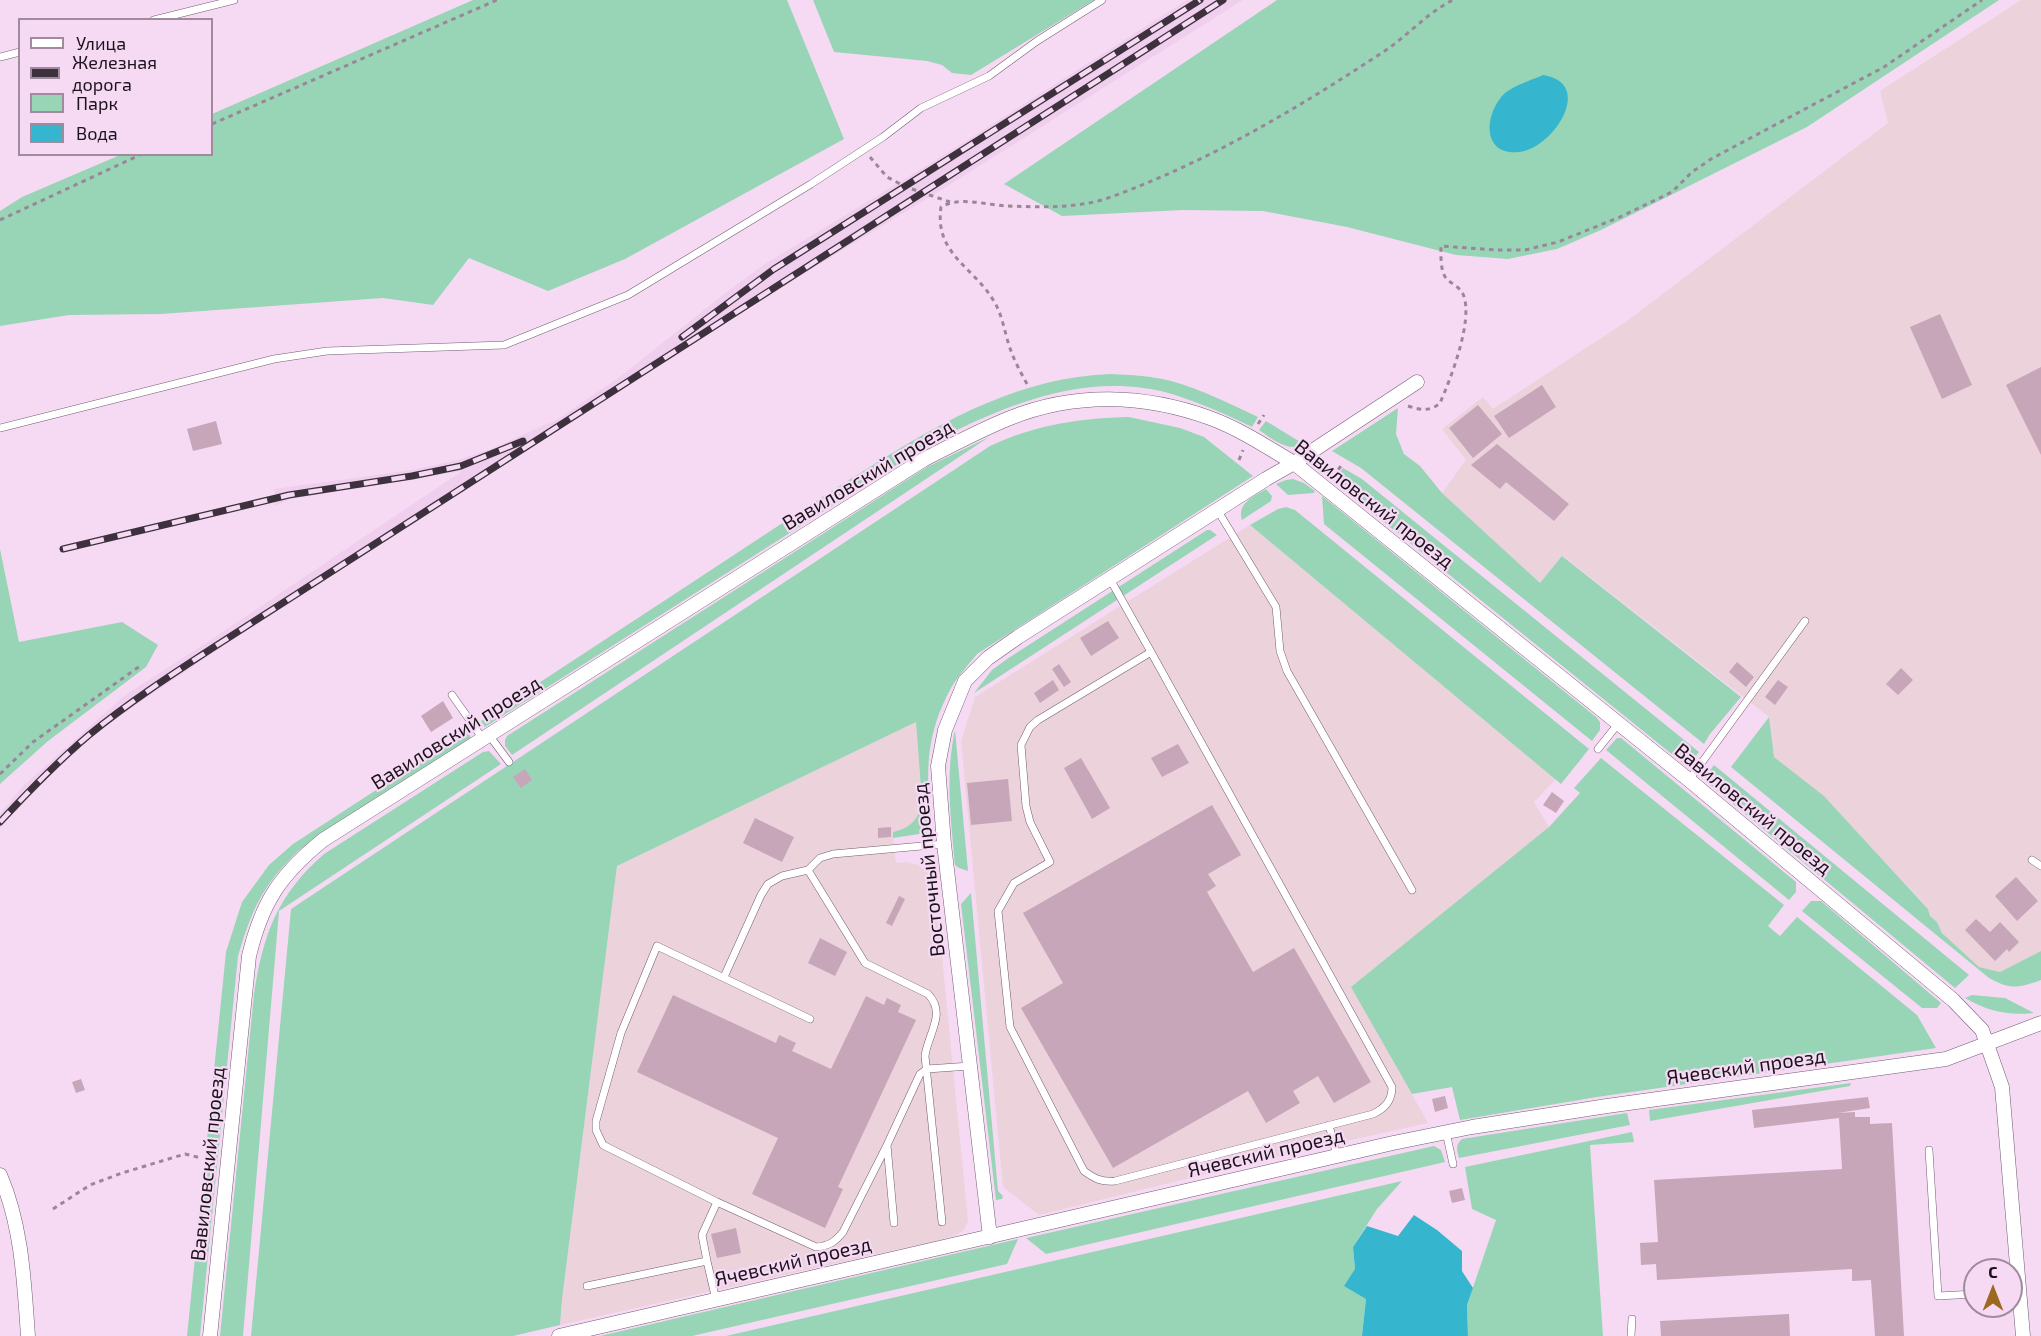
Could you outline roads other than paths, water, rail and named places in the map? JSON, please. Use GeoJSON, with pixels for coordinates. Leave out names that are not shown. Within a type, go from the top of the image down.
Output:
{"type":"FeatureCollection","features":[{"type":"Feature","properties":{"kind":"street","name":"Восточный проезд"},"geometry":{"type":"LineString","coordinates":[[990,1237],[944,844],[938,766],[945,730],[965,681],[988,658],[1010,642],[1294,463],[1417,382]]}},
{"type":"Feature","properties":{"kind":"street","name":"Вавиловский проезд"},"geometry":{"type":"LineString","coordinates":[[210,1336],[249,956],[256,927],[267,902],[283,878],[302,857],[324,840],[923,460],[1011,418],[1052,405],[1087,399],[1123,398],[1167,404],[1212,419],[1250,437],[1294,463],[1689,780],[1953,1000],[1983,1030],[2002,1087],[2013,1258]]}},
{"type":"Feature","properties":{"kind":"street","name":"Ячевский проезд"},"geometry":{"type":"LineString","coordinates":[[559,1336],[1446,1132],[1607,1106],[1946,1059],[2041,1023]]}},
{"type":"Feature","properties":{"kind":"street"},"geometry":{"type":"LineString","coordinates":[[0,1175],[10,1203],[20,1245],[28,1336]]}},
{"type":"Feature","properties":{"kind":"street","name":"Вавиловский проезд"},"geometry":{"type":"LineString","coordinates":[[2020,1318],[2023,1336]]}},
{"type":"Feature","properties":{"kind":"lane"},"geometry":{"type":"LineString","coordinates":[[162,18],[234,0]]}},
{"type":"Feature","properties":{"kind":"lane"},"geometry":{"type":"LineString","coordinates":[[0,428],[274,359],[327,351],[504,345],[628,296],[812,184],[884,137],[921,108],[989,76],[1037,41],[1102,0]]}},
{"type":"Feature","properties":{"kind":"lane"},"geometry":{"type":"LineString","coordinates":[[0,57],[18,52]]}},
{"type":"Feature","properties":{"kind":"lane"},"geometry":{"type":"LineString","coordinates":[[1218,511],[1276,608],[1280,651],[1287,671],[1412,890]]}},
{"type":"Feature","properties":{"kind":"lane"},"geometry":{"type":"LineString","coordinates":[[1110,579],[1151,652],[1392,1088],[1392,1096],[1383,1109],[1373,1114],[1115,1181],[1103,1182],[1094,1179],[1084,1171],[1010,1027],[998,911],[1014,883],[1050,862],[1030,822],[1026,806],[1021,745],[1025,735],[1038,720],[1151,652]]}},
{"type":"Feature","properties":{"kind":"lane"},"geometry":{"type":"LineString","coordinates":[[1689,780],[1805,621]]}},
{"type":"Feature","properties":{"kind":"lane"},"geometry":{"type":"LineString","coordinates":[[452,695],[508,762]]}},
{"type":"Feature","properties":{"kind":"lane"},"geometry":{"type":"LineString","coordinates":[[1598,749],[1618,724]]}},
{"type":"Feature","properties":{"kind":"lane"},"geometry":{"type":"LineString","coordinates":[[724,977],[760,895],[768,885],[782,876],[808,870],[820,858],[833,854],[944,844]]}},
{"type":"Feature","properties":{"kind":"lane"},"geometry":{"type":"LineString","coordinates":[[2032,860],[2041,866]]}},
{"type":"Feature","properties":{"kind":"lane"},"geometry":{"type":"LineString","coordinates":[[808,870],[865,963],[928,994],[935,1001],[938,1011],[926,1045],[925,1056],[942,1222]]}},
{"type":"Feature","properties":{"kind":"lane"},"geometry":{"type":"LineString","coordinates":[[810,1019],[657,946],[621,1033],[596,1121],[596,1130],[603,1145],[807,1245],[825,1246],[835,1242],[843,1232],[920,1074],[927,1069],[970,1066]]}},
{"type":"Feature","properties":{"kind":"lane"},"geometry":{"type":"LineString","coordinates":[[1329,1125],[1337,1156]]}},
{"type":"Feature","properties":{"kind":"lane"},"geometry":{"type":"LineString","coordinates":[[1446,1132],[1453,1164]]}},
{"type":"Feature","properties":{"kind":"lane"},"geometry":{"type":"LineString","coordinates":[[887,1145],[894,1223]]}},
{"type":"Feature","properties":{"kind":"lane"},"geometry":{"type":"LineString","coordinates":[[1929,1150],[1938,1296],[1963,1295]]}},
{"type":"Feature","properties":{"kind":"lane"},"geometry":{"type":"LineString","coordinates":[[716,1300],[702,1234],[717,1202]]}},
{"type":"Feature","properties":{"kind":"lane"},"geometry":{"type":"LineString","coordinates":[[587,1286],[707,1261]]}},
{"type":"Feature","properties":{"kind":"lane"},"geometry":{"type":"LineString","coordinates":[[1631,1336],[1632,1319]]}},
{"type":"Feature","properties":{"kind":"water"},"geometry":{"type":"Polygon","coordinates":[[[1543,75],[1559,80],[1566,90],[1568,102],[1564,115],[1556,128],[1545,140],[1532,148],[1519,152],[1507,151],[1498,147],[1492,140],[1490,122],[1498,101],[1509,90],[1543,75]]]}},
{"type":"Feature","properties":{"kind":"water"},"geometry":{"type":"Polygon","coordinates":[[[1414,1215],[1462,1251],[1462,1271],[1473,1288],[1467,1305],[1468,1336],[1362,1336],[1366,1299],[1344,1286],[1355,1269],[1353,1247],[1367,1226],[1398,1236],[1414,1215]]]}},
{"type":"Feature","properties":{"kind":"railway"},"geometry":{"type":"LineString","coordinates":[[682,337],[774,269],[1200,0]]}},
{"type":"Feature","properties":{"kind":"railway"},"geometry":{"type":"LineString","coordinates":[[0,822],[43,777],[89,735],[166,679],[1223,0]]}},
{"type":"Feature","properties":{"kind":"railway"},"geometry":{"type":"LineString","coordinates":[[63,549],[289,495],[461,466],[523,441]]}}]}
